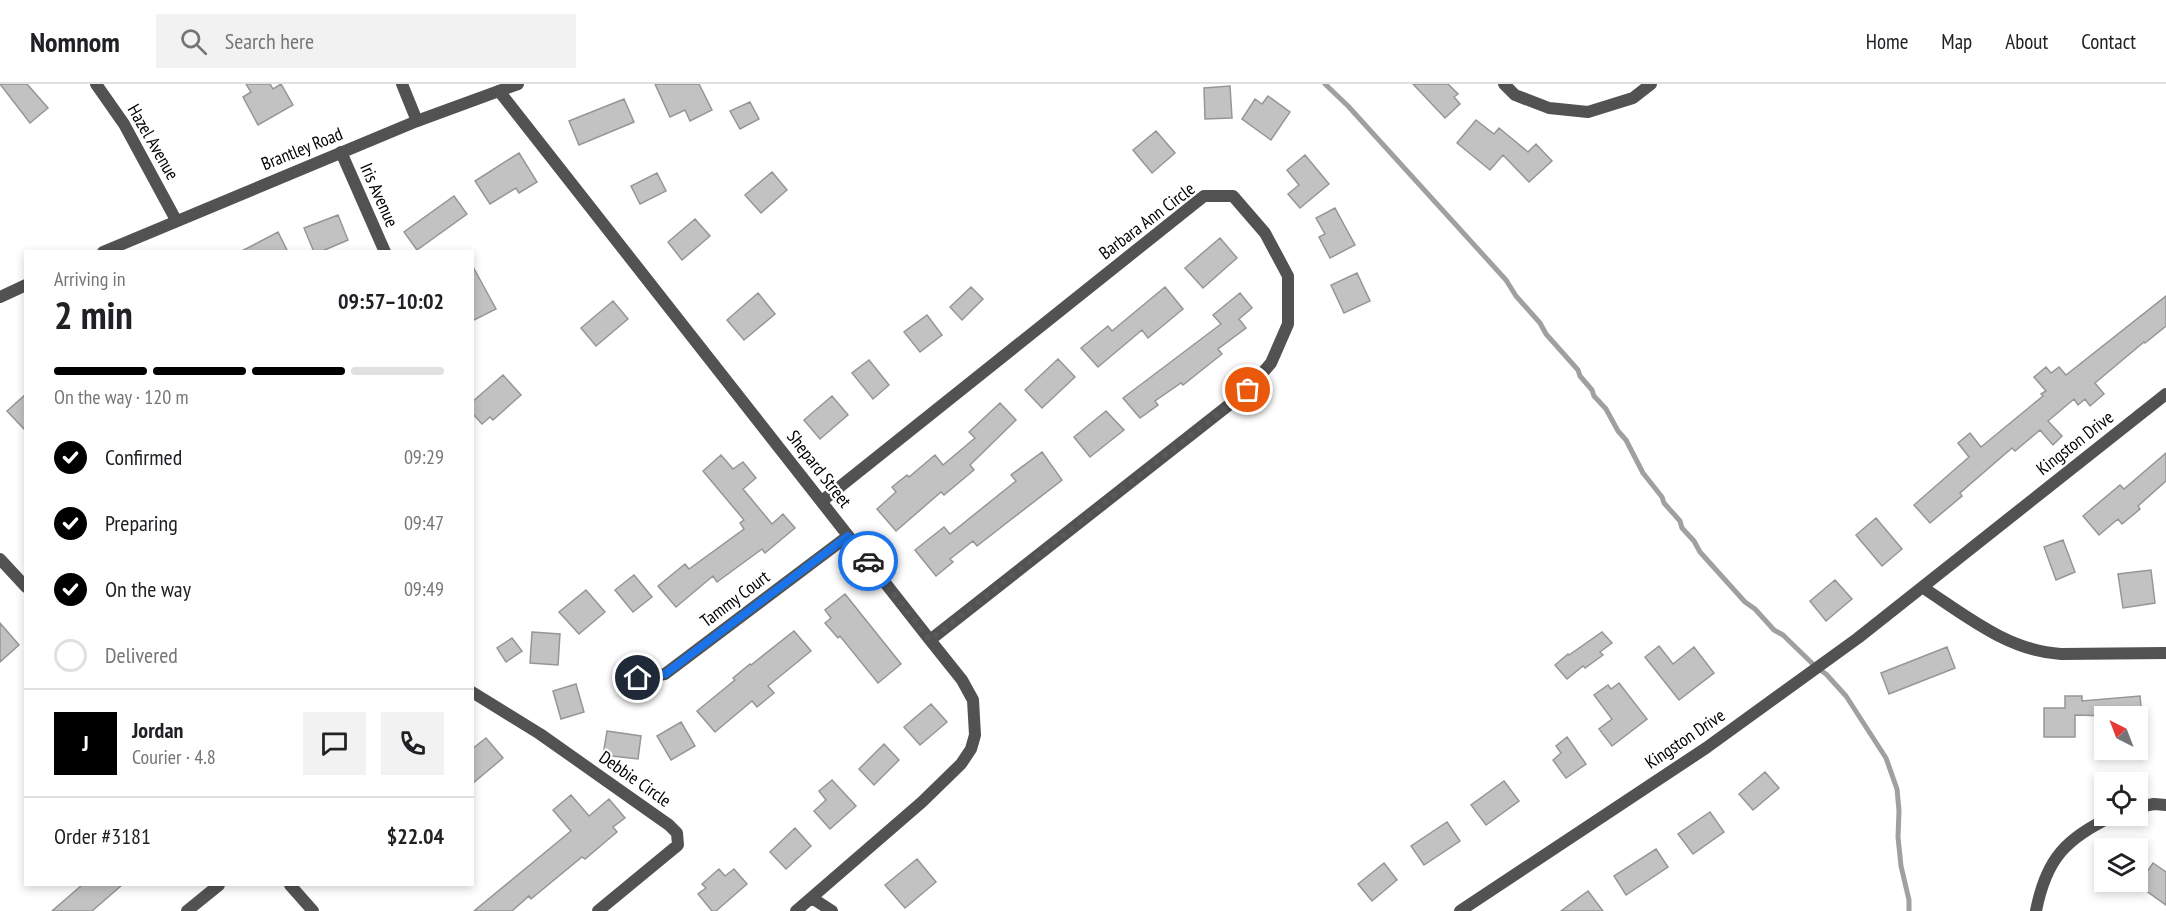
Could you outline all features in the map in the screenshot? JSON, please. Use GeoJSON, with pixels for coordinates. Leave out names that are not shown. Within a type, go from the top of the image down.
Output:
{"type":"FeatureCollection","features":[{"type":"Feature","properties":{"kind":"street","name":"Hazel Avenue"},"geometry":{"type":"LineString","coordinates":[[96,84],[124,124],[176,220]]}},
{"type":"Feature","properties":{"kind":"street"},"geometry":{"type":"LineString","coordinates":[[402,84],[417,121]]}},
{"type":"Feature","properties":{"kind":"street","name":"Brantley Road"},"geometry":{"type":"LineString","coordinates":[[108,250],[417,121],[518,84]]}},
{"type":"Feature","properties":{"kind":"street"},"geometry":{"type":"LineString","coordinates":[[1504,84],[1515,95],[1548,108],[1588,112],[1633,98],[1651,84]]}},
{"type":"Feature","properties":{"kind":"street","name":"Shepard Street"},"geometry":{"type":"LineString","coordinates":[[499,91],[962,680],[973,700],[975,735],[971,749],[961,764],[796,911]]}},
{"type":"Feature","properties":{"kind":"street","name":"Iris Avenue"},"geometry":{"type":"LineString","coordinates":[[341,152],[384,250]]}},
{"type":"Feature","properties":{"kind":"street","name":"Barbara Ann Circle"},"geometry":{"type":"LineString","coordinates":[[822,501],[1204,196],[1233,196],[1265,233],[1288,276],[1288,324],[1271,363],[1248,390],[930,640]]}},
{"type":"Feature","properties":{"kind":"street"},"geometry":{"type":"LineString","coordinates":[[0,297],[24,286]]}},
{"type":"Feature","properties":{"kind":"street","name":"Kingston Drive"},"geometry":{"type":"LineString","coordinates":[[1460,911],[1706,748],[1858,638],[2166,394]]}},
{"type":"Feature","properties":{"kind":"street","name":"Tammy Court"},"geometry":{"type":"LineString","coordinates":[[638,678],[665,674],[848,536]]}},
{"type":"Feature","properties":{"kind":"street"},"geometry":{"type":"LineString","coordinates":[[0,559],[24,585]]}},
{"type":"Feature","properties":{"kind":"street"},"geometry":{"type":"LineString","coordinates":[[1922,587],[1996,635],[2018,646],[2061,654],[2166,653]]}},
{"type":"Feature","properties":{"kind":"street","name":"Debbie Circle"},"geometry":{"type":"LineString","coordinates":[[474,693],[540,734],[660,818],[677,833],[678,845],[598,911]]}},
{"type":"Feature","properties":{"kind":"street"},"geometry":{"type":"LineString","coordinates":[[2148,805],[2166,805]]}},
{"type":"Feature","properties":{"kind":"street"},"geometry":{"type":"LineString","coordinates":[[2036,911],[2044,878],[2053,861],[2065,846],[2094,825]]}},
{"type":"Feature","properties":{"kind":"street"},"geometry":{"type":"LineString","coordinates":[[187,911],[218,886]]}},
{"type":"Feature","properties":{"kind":"street"},"geometry":{"type":"LineString","coordinates":[[291,886],[313,911]]}},
{"type":"Feature","properties":{"kind":"street"},"geometry":{"type":"LineString","coordinates":[[812,898],[832,911]]}},
{"type":"Feature","properties":{"kind":"building"},"geometry":{"type":"Polygon","coordinates":[[[0,84],[27,84],[48,108],[30,123],[0,84]]]}},
{"type":"Feature","properties":{"kind":"building"},"geometry":{"type":"Polygon","coordinates":[[[246,84],[270,84],[273,89],[281,84],[293,105],[258,125],[243,97],[251,92],[246,84]]]}},
{"type":"Feature","properties":{"kind":"building"},"geometry":{"type":"Polygon","coordinates":[[[655,84],[699,84],[712,110],[690,121],[685,110],[670,117],[655,84]]]}},
{"type":"Feature","properties":{"kind":"building"},"geometry":{"type":"Polygon","coordinates":[[[1413,84],[1448,84],[1458,94],[1454,97],[1460,104],[1445,118],[1413,84]]]}},
{"type":"Feature","properties":{"kind":"building"},"geometry":{"type":"Polygon","coordinates":[[[1230,86],[1232,118],[1205,119],[1204,88],[1230,86]]]}},
{"type":"Feature","properties":{"kind":"building"},"geometry":{"type":"Polygon","coordinates":[[[1268,96],[1290,112],[1271,140],[1242,119],[1255,99],[1262,104],[1268,96]]]}},
{"type":"Feature","properties":{"kind":"building"},"geometry":{"type":"Polygon","coordinates":[[[624,99],[634,122],[579,145],[569,121],[624,99]]]}},
{"type":"Feature","properties":{"kind":"building"},"geometry":{"type":"Polygon","coordinates":[[[750,102],[759,119],[740,129],[730,111],[750,102]]]}},
{"type":"Feature","properties":{"kind":"building"},"geometry":{"type":"Polygon","coordinates":[[[1476,120],[1494,134],[1499,128],[1528,152],[1536,144],[1552,161],[1529,182],[1503,155],[1490,170],[1457,143],[1476,120]]]}},
{"type":"Feature","properties":{"kind":"building"},"geometry":{"type":"Polygon","coordinates":[[[1156,131],[1175,153],[1152,173],[1133,150],[1156,131]]]}},
{"type":"Feature","properties":{"kind":"building"},"geometry":{"type":"Polygon","coordinates":[[[519,153],[537,182],[519,193],[516,188],[490,204],[475,181],[519,153]]]}},
{"type":"Feature","properties":{"kind":"building"},"geometry":{"type":"Polygon","coordinates":[[[1305,155],[1329,184],[1300,208],[1288,194],[1299,185],[1287,170],[1305,155]]]}},
{"type":"Feature","properties":{"kind":"building"},"geometry":{"type":"Polygon","coordinates":[[[772,172],[787,190],[761,213],[745,195],[772,172]]]}},
{"type":"Feature","properties":{"kind":"building"},"geometry":{"type":"Polygon","coordinates":[[[657,173],[666,191],[640,204],[631,186],[657,173]]]}},
{"type":"Feature","properties":{"kind":"building"},"geometry":{"type":"Polygon","coordinates":[[[454,196],[467,214],[417,250],[404,232],[454,196]]]}},
{"type":"Feature","properties":{"kind":"building"},"geometry":{"type":"Polygon","coordinates":[[[1335,208],[1355,245],[1330,258],[1319,237],[1325,234],[1316,218],[1335,208]]]}},
{"type":"Feature","properties":{"kind":"building"},"geometry":{"type":"Polygon","coordinates":[[[338,215],[348,240],[325,250],[313,250],[304,228],[338,215]]]}},
{"type":"Feature","properties":{"kind":"building"},"geometry":{"type":"Polygon","coordinates":[[[695,219],[710,236],[682,260],[668,242],[695,219]]]}},
{"type":"Feature","properties":{"kind":"building"},"geometry":{"type":"Polygon","coordinates":[[[278,232],[287,250],[244,250],[278,232]]]}},
{"type":"Feature","properties":{"kind":"building"},"geometry":{"type":"Polygon","coordinates":[[[1220,238],[1237,258],[1203,288],[1185,268],[1220,238]]]}},
{"type":"Feature","properties":{"kind":"building"},"geometry":{"type":"Polygon","coordinates":[[[474,269],[496,309],[474,320],[474,269]]]}},
{"type":"Feature","properties":{"kind":"building"},"geometry":{"type":"Polygon","coordinates":[[[1357,273],[1370,301],[1344,313],[1331,285],[1357,273]]]}},
{"type":"Feature","properties":{"kind":"building"},"geometry":{"type":"Polygon","coordinates":[[[971,287],[983,299],[962,320],[950,307],[971,287]]]}},
{"type":"Feature","properties":{"kind":"building"},"geometry":{"type":"Polygon","coordinates":[[[1165,287],[1183,309],[1148,338],[1142,330],[1098,367],[1081,348],[1108,326],[1112,331],[1165,287]]]}},
{"type":"Feature","properties":{"kind":"building"},"geometry":{"type":"Polygon","coordinates":[[[758,293],[775,314],[744,340],[727,320],[758,293]]]}},
{"type":"Feature","properties":{"kind":"building"},"geometry":{"type":"Polygon","coordinates":[[[1240,293],[1252,308],[1239,319],[1246,328],[1218,349],[1222,354],[1183,385],[1181,383],[1155,401],[1158,405],[1140,418],[1123,398],[1221,324],[1213,315],[1240,293]]]}},
{"type":"Feature","properties":{"kind":"building"},"geometry":{"type":"Polygon","coordinates":[[[2166,296],[2166,326],[2095,383],[2104,394],[2090,406],[2085,399],[2078,405],[2074,399],[2048,421],[2062,436],[2053,445],[2040,430],[2015,451],[2012,448],[1960,493],[1962,496],[1930,523],[1914,505],[1969,457],[1958,443],[1970,433],[1981,447],[2043,396],[2041,394],[2046,391],[2034,377],[2046,367],[2051,373],[2059,367],[2066,375],[2166,296]]]}},
{"type":"Feature","properties":{"kind":"building"},"geometry":{"type":"Polygon","coordinates":[[[613,301],[628,319],[596,346],[581,328],[613,301]]]}},
{"type":"Feature","properties":{"kind":"building"},"geometry":{"type":"Polygon","coordinates":[[[927,315],[942,335],[920,352],[904,332],[927,315]]]}},
{"type":"Feature","properties":{"kind":"building"},"geometry":{"type":"Polygon","coordinates":[[[1058,359],[1075,377],[1042,408],[1025,390],[1058,359]]]}},
{"type":"Feature","properties":{"kind":"building"},"geometry":{"type":"Polygon","coordinates":[[[869,360],[889,385],[873,399],[852,373],[869,360]]]}},
{"type":"Feature","properties":{"kind":"building"},"geometry":{"type":"Polygon","coordinates":[[[503,375],[521,395],[493,420],[490,417],[482,424],[474,415],[474,400],[503,375]]]}},
{"type":"Feature","properties":{"kind":"building"},"geometry":{"type":"Polygon","coordinates":[[[24,396],[24,429],[7,411],[24,396]]]}},
{"type":"Feature","properties":{"kind":"building"},"geometry":{"type":"Polygon","coordinates":[[[832,396],[848,415],[820,439],[804,420],[832,396]]]}},
{"type":"Feature","properties":{"kind":"building"},"geometry":{"type":"Polygon","coordinates":[[[1000,403],[1016,420],[970,465],[974,470],[944,495],[941,492],[896,531],[877,509],[896,492],[892,487],[907,475],[909,477],[935,455],[943,465],[975,438],[969,432],[1000,403]]]}},
{"type":"Feature","properties":{"kind":"building"},"geometry":{"type":"Polygon","coordinates":[[[1106,411],[1124,430],[1090,457],[1074,437],[1106,411]]]}},
{"type":"Feature","properties":{"kind":"building"},"geometry":{"type":"Polygon","coordinates":[[[1042,452],[1062,480],[977,546],[973,541],[950,559],[953,562],[936,576],[915,550],[944,527],[950,534],[1016,481],[1011,475],[1042,452]]]}},
{"type":"Feature","properties":{"kind":"building"},"geometry":{"type":"Polygon","coordinates":[[[2166,453],[2166,481],[2138,506],[2140,509],[2122,524],[2118,519],[2099,535],[2083,516],[2120,485],[2124,489],[2166,453]]]}},
{"type":"Feature","properties":{"kind":"building"},"geometry":{"type":"Polygon","coordinates":[[[721,455],[733,469],[743,462],[756,478],[743,489],[772,524],[783,514],[795,528],[765,553],[762,549],[717,582],[713,576],[676,607],[658,586],[685,564],[689,569],[744,529],[740,523],[744,520],[703,471],[721,455]]]}},
{"type":"Feature","properties":{"kind":"building"},"geometry":{"type":"Polygon","coordinates":[[[1876,518],[1902,549],[1882,566],[1856,535],[1876,518]]]}},
{"type":"Feature","properties":{"kind":"building"},"geometry":{"type":"Polygon","coordinates":[[[2063,540],[2075,572],[2056,580],[2044,547],[2063,540]]]}},
{"type":"Feature","properties":{"kind":"building"},"geometry":{"type":"Polygon","coordinates":[[[2151,570],[2155,603],[2123,608],[2118,574],[2151,570]]]}},
{"type":"Feature","properties":{"kind":"building"},"geometry":{"type":"Polygon","coordinates":[[[634,575],[652,597],[633,612],[615,590],[634,575]]]}},
{"type":"Feature","properties":{"kind":"building"},"geometry":{"type":"Polygon","coordinates":[[[1835,580],[1852,599],[1826,621],[1810,601],[1835,580]]]}},
{"type":"Feature","properties":{"kind":"building"},"geometry":{"type":"Polygon","coordinates":[[[586,590],[605,612],[579,634],[559,612],[586,590]]]}},
{"type":"Feature","properties":{"kind":"building"},"geometry":{"type":"Polygon","coordinates":[[[845,594],[901,664],[878,683],[840,636],[838,638],[825,623],[831,618],[825,610],[845,594]]]}},
{"type":"Feature","properties":{"kind":"building"},"geometry":{"type":"Polygon","coordinates":[[[0,623],[19,645],[0,662],[0,623]]]}},
{"type":"Feature","properties":{"kind":"building"},"geometry":{"type":"Polygon","coordinates":[[[794,631],[811,651],[768,686],[774,693],[757,707],[752,701],[715,732],[697,711],[735,680],[733,678],[794,631]]]}},
{"type":"Feature","properties":{"kind":"building"},"geometry":{"type":"Polygon","coordinates":[[[532,632],[560,634],[558,665],[530,663],[532,632]]]}},
{"type":"Feature","properties":{"kind":"building"},"geometry":{"type":"Polygon","coordinates":[[[1602,632],[1612,643],[1600,652],[1603,655],[1585,668],[1583,666],[1567,679],[1555,665],[1602,632]]]}},
{"type":"Feature","properties":{"kind":"building"},"geometry":{"type":"Polygon","coordinates":[[[512,638],[522,651],[506,662],[497,648],[512,638]]]}},
{"type":"Feature","properties":{"kind":"building"},"geometry":{"type":"Polygon","coordinates":[[[1659,646],[1673,664],[1694,647],[1714,673],[1679,700],[1645,657],[1659,646]]]}},
{"type":"Feature","properties":{"kind":"building"},"geometry":{"type":"Polygon","coordinates":[[[1947,647],[1955,668],[1889,694],[1881,673],[1947,647]]]}},
{"type":"Feature","properties":{"kind":"building"},"geometry":{"type":"Polygon","coordinates":[[[1619,683],[1647,719],[1612,746],[1599,729],[1612,719],[1594,695],[1608,685],[1611,689],[1619,683]]]}},
{"type":"Feature","properties":{"kind":"building"},"geometry":{"type":"Polygon","coordinates":[[[576,684],[584,712],[561,719],[553,691],[576,684]]]}},
{"type":"Feature","properties":{"kind":"building"},"geometry":{"type":"Polygon","coordinates":[[[2065,696],[2082,696],[2082,701],[2140,696],[2141,706],[2094,706],[2094,716],[2075,715],[2075,737],[2044,737],[2044,708],[2065,708],[2065,696]]]}},
{"type":"Feature","properties":{"kind":"building"},"geometry":{"type":"Polygon","coordinates":[[[931,704],[947,722],[920,745],[904,727],[931,704]]]}},
{"type":"Feature","properties":{"kind":"building"},"geometry":{"type":"Polygon","coordinates":[[[681,722],[695,746],[671,760],[657,736],[681,722]]]}},
{"type":"Feature","properties":{"kind":"building"},"geometry":{"type":"Polygon","coordinates":[[[607,731],[641,736],[638,759],[603,755],[607,731]]]}},
{"type":"Feature","properties":{"kind":"building"},"geometry":{"type":"Polygon","coordinates":[[[1567,737],[1586,764],[1566,778],[1553,760],[1561,753],[1556,746],[1567,737]]]}},
{"type":"Feature","properties":{"kind":"building"},"geometry":{"type":"Polygon","coordinates":[[[486,738],[503,758],[474,782],[474,747],[486,738]]]}},
{"type":"Feature","properties":{"kind":"building"},"geometry":{"type":"Polygon","coordinates":[[[884,744],[899,760],[874,785],[859,769],[884,744]]]}},
{"type":"Feature","properties":{"kind":"building"},"geometry":{"type":"Polygon","coordinates":[[[1765,772],[1779,788],[1753,810],[1739,794],[1765,772]]]}},
{"type":"Feature","properties":{"kind":"building"},"geometry":{"type":"Polygon","coordinates":[[[832,780],[856,806],[830,829],[814,811],[826,800],[819,791],[832,780]]]}},
{"type":"Feature","properties":{"kind":"building"},"geometry":{"type":"Polygon","coordinates":[[[1504,781],[1519,801],[1486,825],[1471,805],[1504,781]]]}},
{"type":"Feature","properties":{"kind":"building"},"geometry":{"type":"Polygon","coordinates":[[[571,795],[589,816],[609,799],[625,818],[613,827],[617,832],[585,859],[582,857],[531,899],[529,896],[512,911],[474,911],[571,831],[553,810],[571,795]]]}},
{"type":"Feature","properties":{"kind":"building"},"geometry":{"type":"Polygon","coordinates":[[[1710,812],[1724,832],[1693,854],[1678,834],[1710,812]]]}},
{"type":"Feature","properties":{"kind":"building"},"geometry":{"type":"Polygon","coordinates":[[[1447,822],[1460,841],[1424,865],[1411,846],[1447,822]]]}},
{"type":"Feature","properties":{"kind":"building"},"geometry":{"type":"Polygon","coordinates":[[[795,828],[811,846],[786,869],[770,852],[795,828]]]}},
{"type":"Feature","properties":{"kind":"building"},"geometry":{"type":"Polygon","coordinates":[[[1656,849],[1668,867],[1626,895],[1614,876],[1656,849]]]}},
{"type":"Feature","properties":{"kind":"building"},"geometry":{"type":"Polygon","coordinates":[[[917,859],[936,882],[905,908],[885,885],[917,859]]]}},
{"type":"Feature","properties":{"kind":"building"},"geometry":{"type":"Polygon","coordinates":[[[1384,863],[1397,880],[1372,901],[1358,884],[1384,863]]]}},
{"type":"Feature","properties":{"kind":"building"},"geometry":{"type":"Polygon","coordinates":[[[2153,863],[2166,872],[2166,905],[2148,892],[2148,870],[2153,863]]]}},
{"type":"Feature","properties":{"kind":"building"},"geometry":{"type":"Polygon","coordinates":[[[719,869],[725,876],[734,869],[747,884],[716,911],[712,911],[698,894],[706,888],[702,884],[719,869]]]}},
{"type":"Feature","properties":{"kind":"building"},"geometry":{"type":"Polygon","coordinates":[[[81,886],[121,886],[92,911],[52,911],[81,886]]]}},
{"type":"Feature","properties":{"kind":"building"},"geometry":{"type":"Polygon","coordinates":[[[1588,891],[1603,911],[1561,911],[1588,891]]]}},
{"type":"Feature","properties":{"kind":"waterway"},"geometry":{"type":"LineString","coordinates":[[1325,84],[1348,106],[1506,280],[1516,296],[1578,370],[1594,396],[1606,409],[1643,473],[1680,521],[1682,528],[1700,552],[1745,602],[1826,674],[1846,696],[1886,758],[1897,789],[1898,837],[1909,911]]}},
{"type":"Feature","properties":{"kind":"way so far"},"geometry":{"type":"LineString","coordinates":[[868,561],[930,640],[1248,390]]}},
{"type":"Feature","properties":{"kind":"route"},"geometry":{"type":"LineString","coordinates":[[638,678],[665,674],[848,536],[868,561]]}}]}
